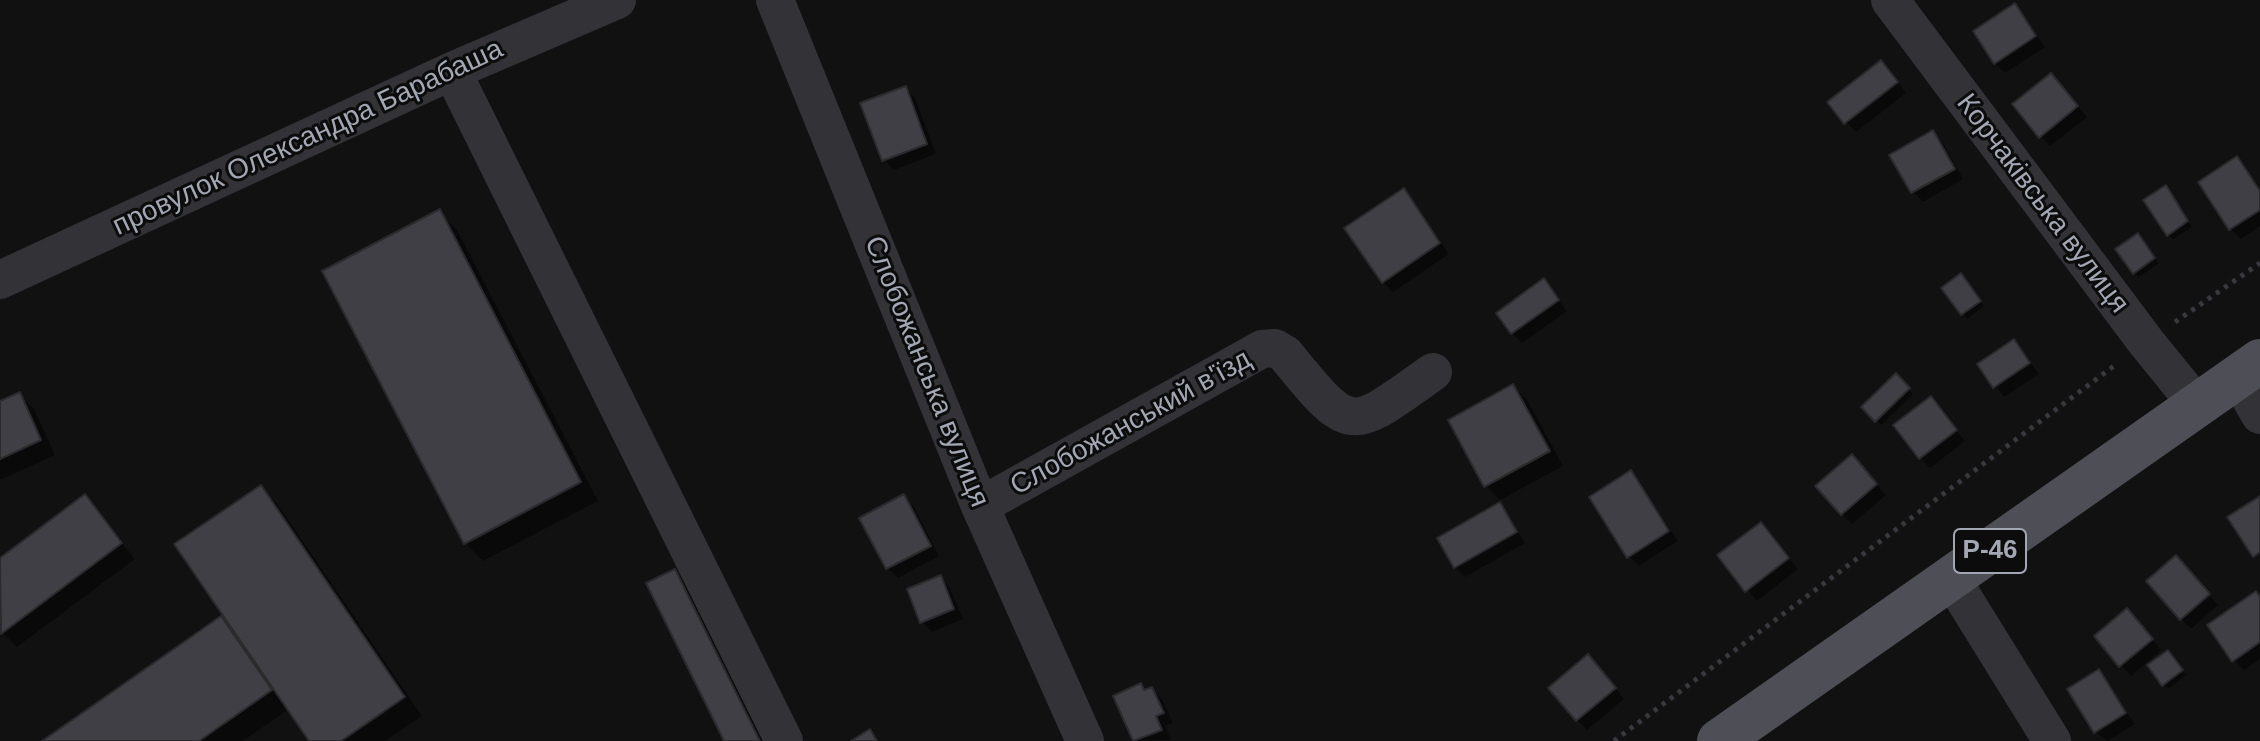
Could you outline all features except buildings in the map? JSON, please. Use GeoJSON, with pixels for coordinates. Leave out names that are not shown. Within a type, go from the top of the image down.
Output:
{"type":"FeatureCollection","features":[{"type":"Feature","properties":{"kind":"main road","name":"Р-46"},"geometry":{"type":"LineString","coordinates":[[1719,741],[2249,369]]}},
{"type":"Feature","properties":{"kind":"street","name":"провулок Олександра Барабаша"},"geometry":{"type":"LineString","coordinates":[[0,280],[452,71],[617,0]]}},
{"type":"Feature","properties":{"kind":"street","name":"Слобожанська вулиця"},"geometry":{"type":"LineString","coordinates":[[775,0],[980,506],[1085,741]]}},
{"type":"Feature","properties":{"kind":"street","name":"Корчаківська вулиця"},"geometry":{"type":"LineString","coordinates":[[1890,0],[2146,342],[2198,406]]}},
{"type":"Feature","properties":{"kind":"street"},"geometry":{"type":"LineString","coordinates":[[452,71],[784,741]]}},
{"type":"Feature","properties":{"kind":"street","name":"Слобожанський в'їзд"},"geometry":{"type":"LineString","coordinates":[[980,506],[1262,349],[1275,348],[1285,354],[1335,410],[1357,418],[1376,412],[1433,372]]}},
{"type":"Feature","properties":{"kind":"street"},"geometry":{"type":"LineString","coordinates":[[2249,369],[2260,415]]}},
{"type":"Feature","properties":{"kind":"street"},"geometry":{"type":"LineString","coordinates":[[1951,578],[2052,741]]}},
{"type":"Feature","properties":{"kind":"path"},"geometry":{"type":"LineString","coordinates":[[1614,741],[2146,342],[2260,263]]}}]}
